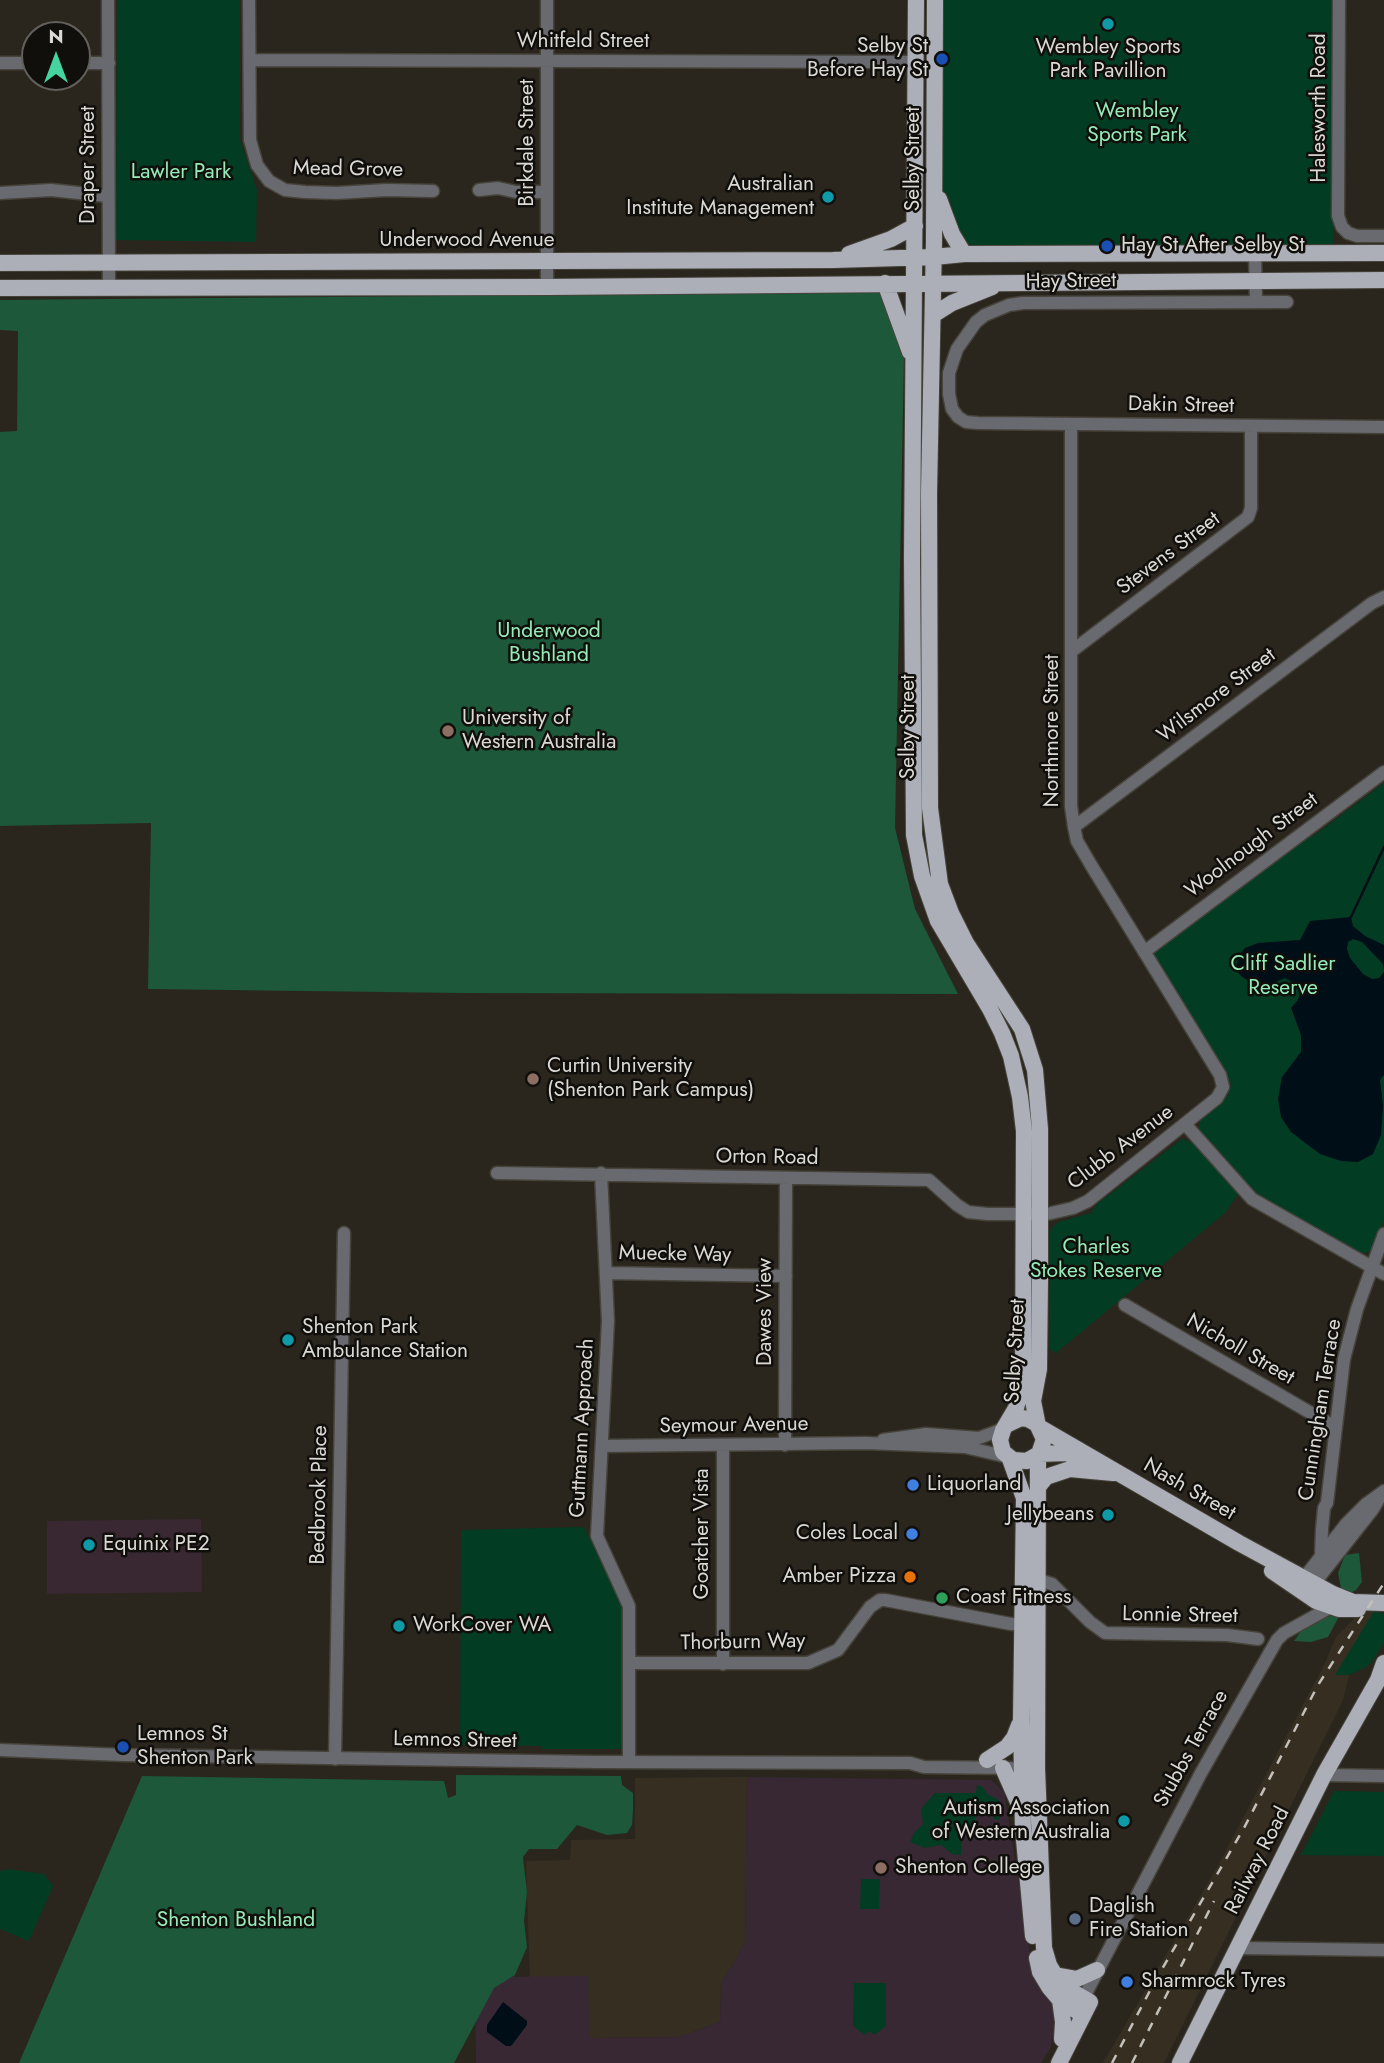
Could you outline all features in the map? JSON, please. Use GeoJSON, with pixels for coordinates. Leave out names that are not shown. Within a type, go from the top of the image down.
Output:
{"type":"FeatureCollection","features":[{"type":"Feature","properties":{"kind":"main road","name":"Selby Street"},"geometry":{"type":"LineString","coordinates":[[916,0],[914,361],[929,652],[930,808],[940,884],[951,913],[966,943],[1022,1029],[1035,1070],[1040,1129],[1032,1214],[1023,1381],[1016,1408],[1005,1427]]}},
{"type":"Feature","properties":{"kind":"main road","name":"Selby Street"},"geometry":{"type":"LineString","coordinates":[[935,0],[933,314],[921,466],[912,653],[914,835],[922,876],[938,921],[996,1021],[1017,1076],[1032,1214],[1039,1369],[1032,1401],[1039,1426]]}},
{"type":"Feature","properties":{"kind":"main road"},"geometry":{"type":"LineString","coordinates":[[935,187],[952,234],[964,254]]}},
{"type":"Feature","properties":{"kind":"main road"},"geometry":{"type":"LineString","coordinates":[[833,260],[891,239],[915,226]]}},
{"type":"Feature","properties":{"kind":"main road","name":"Hay Street"},"geometry":{"type":"LineString","coordinates":[[934,257],[964,254],[1384,253]]}},
{"type":"Feature","properties":{"kind":"main road","name":"Underwood Avenue"},"geometry":{"type":"LineString","coordinates":[[0,263],[833,260],[934,257]]}},
{"type":"Feature","properties":{"kind":"main road","name":"Hay Street"},"geometry":{"type":"LineString","coordinates":[[933,283],[1384,280]]}},
{"type":"Feature","properties":{"kind":"main road"},"geometry":{"type":"LineString","coordinates":[[885,283],[914,361]]}},
{"type":"Feature","properties":{"kind":"main road"},"geometry":{"type":"LineString","coordinates":[[0,288],[933,283]]}},
{"type":"Feature","properties":{"kind":"main road"},"geometry":{"type":"LineString","coordinates":[[933,314],[1000,283]]}},
{"type":"Feature","properties":{"kind":"main road"},"geometry":{"type":"LineString","coordinates":[[912,653],[929,652]]}},
{"type":"Feature","properties":{"kind":"main road"},"geometry":{"type":"LineString","coordinates":[[1017,1076],[1035,1070]]}},
{"type":"Feature","properties":{"kind":"main road"},"geometry":{"type":"LineString","coordinates":[[1023,1829],[1030,1764],[1038,1624],[1038,1455],[1044,1441],[1039,1426],[1024,1418],[1013,1420],[1005,1427],[1000,1444],[1009,1458],[1024,1498],[1021,1720],[1030,1764],[1043,1942],[1046,1959],[1055,1975],[1083,2007]]}},
{"type":"Feature","properties":{"kind":"main road","name":"Nash Street"},"geometry":{"type":"LineString","coordinates":[[1039,1426],[1239,1543],[1332,1601],[1384,1609]]}},
{"type":"Feature","properties":{"kind":"main road","name":"Nash Street"},"geometry":{"type":"LineString","coordinates":[[1038,1455],[1070,1453],[1118,1473]]}},
{"type":"Feature","properties":{"kind":"main road"},"geometry":{"type":"LineString","coordinates":[[1009,1458],[1024,1462],[1038,1455]]}},
{"type":"Feature","properties":{"kind":"main road"},"geometry":{"type":"LineString","coordinates":[[1038,1487],[1044,1479],[1070,1469],[1118,1473]]}},
{"type":"Feature","properties":{"kind":"main road","name":"Nash Street"},"geometry":{"type":"LineString","coordinates":[[1332,1601],[1384,1603]]}},
{"type":"Feature","properties":{"kind":"main road","name":"Railway Road"},"geometry":{"type":"LineString","coordinates":[[1180,2063],[1324,1775],[1381,1677],[1384,1663]]}},
{"type":"Feature","properties":{"kind":"main road"},"geometry":{"type":"LineString","coordinates":[[987,1760],[1007,1747],[1021,1720]]}},
{"type":"Feature","properties":{"kind":"main road"},"geometry":{"type":"LineString","coordinates":[[1003,1768],[1016,1795],[1023,1829],[1036,1954],[1044,1979],[1060,2000],[1062,2039]]}},
{"type":"Feature","properties":{"kind":"main road"},"geometry":{"type":"LineString","coordinates":[[1055,1975],[1077,1979],[1097,1970]]}},
{"type":"Feature","properties":{"kind":"main road"},"geometry":{"type":"LineString","coordinates":[[1060,2000],[1083,2007]]}},
{"type":"Feature","properties":{"kind":"main road","name":"Stubbs Terrace"},"geometry":{"type":"LineString","coordinates":[[1050,2063],[1083,2007]]}},
{"type":"Feature","properties":{"kind":"main road","name":"Stubbs Terrace"},"geometry":{"type":"LineString","coordinates":[[1059,2063],[1083,2007]]}},
{"type":"Feature","properties":{"kind":"street","name":"Draper Street"},"geometry":{"type":"LineString","coordinates":[[108,0],[109,288]]}},
{"type":"Feature","properties":{"kind":"street"},"geometry":{"type":"LineString","coordinates":[[249,0],[250,60]]}},
{"type":"Feature","properties":{"kind":"street","name":"Birkdale Street"},"geometry":{"type":"LineString","coordinates":[[547,0],[547,287]]}},
{"type":"Feature","properties":{"kind":"street","name":"Halesworth Road"},"geometry":{"type":"LineString","coordinates":[[1339,0],[1338,216],[1342,227],[1348,233],[1357,236],[1384,236]]}},
{"type":"Feature","properties":{"kind":"street","name":"Whitfeld Street"},"geometry":{"type":"LineString","coordinates":[[250,60],[916,62]]}},
{"type":"Feature","properties":{"kind":"street","name":"Mead Grove"},"geometry":{"type":"LineString","coordinates":[[250,60],[250,140],[257,165],[269,181],[285,190],[337,193],[432,191]]}},
{"type":"Feature","properties":{"kind":"street"},"geometry":{"type":"LineString","coordinates":[[0,63],[21,63]]}},
{"type":"Feature","properties":{"kind":"street"},"geometry":{"type":"LineString","coordinates":[[91,63],[109,63]]}},
{"type":"Feature","properties":{"kind":"street"},"geometry":{"type":"LineString","coordinates":[[479,190],[498,188],[516,192],[547,192]]}},
{"type":"Feature","properties":{"kind":"street"},"geometry":{"type":"LineString","coordinates":[[0,193],[51,190],[107,196]]}},
{"type":"Feature","properties":{"kind":"street"},"geometry":{"type":"LineString","coordinates":[[1255,253],[1256,302]]}},
{"type":"Feature","properties":{"kind":"street","name":"Hay Street"},"geometry":{"type":"LineString","coordinates":[[978,423],[966,422],[952,409],[949,373],[966,333],[976,322],[997,309],[1023,303],[1287,302]]}},
{"type":"Feature","properties":{"kind":"street","name":"Dakin Street"},"geometry":{"type":"LineString","coordinates":[[978,423],[1384,427]]}},
{"type":"Feature","properties":{"kind":"street","name":"Northmore Street"},"geometry":{"type":"LineString","coordinates":[[1072,424],[1071,806],[1077,841],[1223,1082]]}},
{"type":"Feature","properties":{"kind":"street","name":"Stevens Street"},"geometry":{"type":"LineString","coordinates":[[1072,651],[1248,517],[1251,509],[1251,426]]}},
{"type":"Feature","properties":{"kind":"street","name":"Wilsmore Street"},"geometry":{"type":"LineString","coordinates":[[1074,827],[1372,603],[1384,597]]}},
{"type":"Feature","properties":{"kind":"street","name":"Woolnough Street"},"geometry":{"type":"LineString","coordinates":[[1144,952],[1384,772]]}},
{"type":"Feature","properties":{"kind":"street","name":"Clubb Avenue"},"geometry":{"type":"LineString","coordinates":[[1032,1214],[1065,1210],[1088,1200],[1217,1098],[1223,1082]]}},
{"type":"Feature","properties":{"kind":"street"},"geometry":{"type":"LineString","coordinates":[[1185,1124],[1252,1199],[1384,1275]]}},
{"type":"Feature","properties":{"kind":"street","name":"Orton Road"},"geometry":{"type":"LineString","coordinates":[[497,1172],[929,1180],[968,1212],[1032,1214]]}},
{"type":"Feature","properties":{"kind":"street","name":"Guttmann Approach"},"geometry":{"type":"LineString","coordinates":[[601,1173],[608,1321],[597,1539],[629,1606],[629,1762]]}},
{"type":"Feature","properties":{"kind":"street","name":"Dawes View"},"geometry":{"type":"LineString","coordinates":[[785,1445],[786,1178]]}},
{"type":"Feature","properties":{"kind":"street","name":"Bedbrook Place"},"geometry":{"type":"LineString","coordinates":[[335,1759],[344,1233]]}},
{"type":"Feature","properties":{"kind":"street","name":"Cunningham Terrace"},"geometry":{"type":"LineString","coordinates":[[1325,1560],[1324,1508],[1328,1503],[1335,1427],[1347,1346],[1357,1309],[1384,1234]]}},
{"type":"Feature","properties":{"kind":"street","name":"Muecke Way"},"geometry":{"type":"LineString","coordinates":[[606,1273],[786,1276]]}},
{"type":"Feature","properties":{"kind":"street","name":"Nicholl Street"},"geometry":{"type":"LineString","coordinates":[[1125,1305],[1335,1427]]}},
{"type":"Feature","properties":{"kind":"street","name":"Seymour Avenue"},"geometry":{"type":"LineString","coordinates":[[866,1443],[918,1435],[979,1438],[1005,1427]]}},
{"type":"Feature","properties":{"kind":"street","name":"Seymour Avenue"},"geometry":{"type":"LineString","coordinates":[[602,1446],[866,1443],[965,1447],[1009,1458]]}},
{"type":"Feature","properties":{"kind":"street","name":"Goatcher Vista"},"geometry":{"type":"LineString","coordinates":[[723,1446],[723,1664]]}},
{"type":"Feature","properties":{"kind":"street"},"geometry":{"type":"LineString","coordinates":[[1306,1587],[1346,1524],[1383,1492]]}},
{"type":"Feature","properties":{"kind":"street"},"geometry":{"type":"LineString","coordinates":[[1325,1560],[1332,1601]]}},
{"type":"Feature","properties":{"kind":"street","name":"Lonnie Street"},"geometry":{"type":"LineString","coordinates":[[1039,1580],[1052,1584],[1090,1622],[1105,1633],[1227,1635],[1258,1639]]}},
{"type":"Feature","properties":{"kind":"street","name":"Thorburn Way"},"geometry":{"type":"LineString","coordinates":[[629,1663],[808,1663],[838,1650],[870,1607],[880,1600],[892,1600],[1011,1624],[1038,1624]]}},
{"type":"Feature","properties":{"kind":"street","name":"Stubbs Terrace"},"geometry":{"type":"LineString","coordinates":[[1083,2007],[1097,1970],[1195,1784],[1277,1640],[1332,1601]]}},
{"type":"Feature","properties":{"kind":"street"},"geometry":{"type":"LineString","coordinates":[[1277,1640],[1288,1621]]}},
{"type":"Feature","properties":{"kind":"street","name":"Lemnos Street"},"geometry":{"type":"LineString","coordinates":[[0,1751],[335,1759],[910,1763],[925,1760],[987,1760],[1030,1764]]}},
{"type":"Feature","properties":{"kind":"street","name":"Lemnos Street"},"geometry":{"type":"LineString","coordinates":[[910,1763],[924,1767],[1003,1768],[1030,1764]]}},
{"type":"Feature","properties":{"kind":"street"},"geometry":{"type":"LineString","coordinates":[[1324,1775],[1384,1776]]}},
{"type":"Feature","properties":{"kind":"street","name":"Stubbs Terrace"},"geometry":{"type":"LineString","coordinates":[[1083,2007],[1115,1948],[1117,1936]]}},
{"type":"Feature","properties":{"kind":"street"},"geometry":{"type":"LineString","coordinates":[[1238,1948],[1384,1950]]}},
{"type":"Feature","properties":{"kind":"shaded area"},"geometry":{"type":"Polygon","coordinates":[[[1351,917],[1353,926],[1365,936],[1384,945],[1384,970],[1383,964],[1362,942],[1353,939],[1348,942],[1347,949],[1350,958],[1363,974],[1372,979],[1379,978],[1384,972],[1381,1135],[1373,1154],[1358,1162],[1341,1161],[1320,1154],[1291,1132],[1281,1117],[1278,1099],[1282,1077],[1301,1052],[1301,1035],[1291,1008],[1298,1000],[1301,990],[1285,978],[1266,986],[1252,983],[1236,970],[1238,957],[1245,948],[1258,943],[1300,940],[1310,921],[1351,917]]]}},
{"type":"Feature","properties":{"kind":"shaded area"},"geometry":{"type":"Polygon","coordinates":[[[201,1519],[202,1592],[47,1594],[47,1521],[201,1519]]]}},
{"type":"Feature","properties":{"kind":"shaded area"},"geometry":{"type":"Polygon","coordinates":[[[1374,1611],[1374,1637],[1364,1655],[1368,1666],[1349,1675],[1343,1700],[1164,2063],[1103,2063],[1216,1869],[1324,1665],[1336,1637],[1360,1613],[1374,1611]]]}},
{"type":"Feature","properties":{"kind":"shaded area"},"geometry":{"type":"Polygon","coordinates":[[[747,1777],[745,1943],[721,1984],[720,2022],[679,2037],[589,2038],[530,1978],[526,1861],[570,1860],[571,1840],[635,1839],[635,1778],[747,1777]]]}},
{"type":"Feature","properties":{"kind":"shaded area","name":"Shenton College"},"geometry":{"type":"Polygon","coordinates":[[[747,1777],[991,1780],[1004,1792],[1031,1960],[1059,2011],[1050,2049],[1041,2063],[476,2063],[475,1977],[588,1976],[590,2038],[679,2037],[720,2022],[721,1984],[745,1943],[747,1777]]]}},
{"type":"Feature","properties":{"kind":"shaded area"},"geometry":{"type":"Polygon","coordinates":[[[503,2002],[527,2021],[527,2025],[511,2046],[506,2046],[487,2032],[487,2025],[503,2002]]]}},
{"type":"Feature","properties":{"kind":"green space","name":"Lawler Park"},"geometry":{"type":"Polygon","coordinates":[[[117,0],[240,0],[240,140],[257,190],[256,242],[116,240],[117,0]]]}},
{"type":"Feature","properties":{"kind":"green space","name":"Wembley Sports Park"},"geometry":{"type":"Polygon","coordinates":[[[940,0],[1334,0],[1333,246],[967,247],[942,198],[940,0]]]}},
{"type":"Feature","properties":{"kind":"green space","name":"Underwood Bushland"},"geometry":{"type":"Polygon","coordinates":[[[879,292],[888,302],[904,357],[895,828],[915,909],[958,994],[148,989],[151,823],[0,826],[0,432],[17,431],[18,331],[0,330],[0,300],[879,292]]]}},
{"type":"Feature","properties":{"kind":"green space","name":"Cliff Sadlier Reserve"},"geometry":{"type":"Polygon","coordinates":[[[1384,783],[1384,1219],[1376,1244],[1369,1252],[1361,1254],[1256,1196],[1199,1132],[1199,1120],[1228,1095],[1231,1084],[1154,957],[1156,949],[1304,837],[1312,837],[1384,783]]]}},
{"type":"Feature","properties":{"kind":"green space","name":"Charles Stokes Reserve"},"geometry":{"type":"Polygon","coordinates":[[[1182,1139],[1193,1143],[1238,1194],[1225,1213],[1056,1353],[1049,1349],[1049,1233],[1052,1228],[1058,1222],[1091,1213],[1097,1204],[1182,1139]]]}},
{"type":"Feature","properties":{"kind":"green space"},"geometry":{"type":"Polygon","coordinates":[[[584,1527],[622,1604],[623,1749],[460,1745],[461,1530],[584,1527]]]}},
{"type":"Feature","properties":{"kind":"green space"},"geometry":{"type":"Polygon","coordinates":[[[1359,1553],[1362,1582],[1356,1590],[1348,1594],[1341,1588],[1338,1573],[1345,1555],[1359,1553]]]}},
{"type":"Feature","properties":{"kind":"green space"},"geometry":{"type":"Polygon","coordinates":[[[1374,1611],[1384,1614],[1384,1643],[1369,1666],[1366,1659],[1368,1666],[1349,1675],[1335,1675],[1374,1611]]]}},
{"type":"Feature","properties":{"kind":"green space"},"geometry":{"type":"Polygon","coordinates":[[[1341,1613],[1328,1637],[1311,1642],[1294,1641],[1302,1630],[1324,1618],[1341,1613]]]}},
{"type":"Feature","properties":{"kind":"green space","name":"Shenton Bushland"},"geometry":{"type":"Polygon","coordinates":[[[456,1775],[621,1776],[622,1785],[633,1793],[633,1809],[632,1825],[627,1833],[607,1835],[577,1825],[557,1849],[529,1849],[523,1857],[527,1892],[524,1921],[527,1947],[515,1975],[494,1988],[454,2063],[19,2063],[142,1776],[444,1781],[448,1798],[456,1795],[456,1775]]]}},
{"type":"Feature","properties":{"kind":"green space"},"geometry":{"type":"Polygon","coordinates":[[[977,1785],[999,1800],[1000,1820],[994,1819],[991,1806],[978,1806],[975,1825],[962,1836],[961,1855],[952,1854],[941,1845],[925,1848],[910,1842],[923,1824],[921,1809],[935,1793],[976,1793],[977,1785]]]}},
{"type":"Feature","properties":{"kind":"green space"},"geometry":{"type":"Polygon","coordinates":[[[1334,1791],[1384,1792],[1384,1856],[1301,1855],[1334,1791]]]}},
{"type":"Feature","properties":{"kind":"green space"},"geometry":{"type":"Polygon","coordinates":[[[8,1869],[44,1874],[53,1886],[29,1941],[0,1929],[0,1871],[8,1869]]]}},
{"type":"Feature","properties":{"kind":"green space"},"geometry":{"type":"Polygon","coordinates":[[[861,1879],[880,1879],[879,1909],[860,1909],[861,1879]]]}},
{"type":"Feature","properties":{"kind":"green space"},"geometry":{"type":"Polygon","coordinates":[[[854,1983],[886,1983],[886,2026],[874,2035],[870,2031],[865,2035],[853,2026],[854,1983]]]}},
{"type":"Feature","properties":{"kind":"waterway"},"geometry":{"type":"LineString","coordinates":[[1351,917],[1384,847]]}},
{"type":"Feature","properties":{"kind":"railway"},"geometry":{"type":"LineString","coordinates":[[1112,2063],[1154,1983],[1244,1828],[1318,1685],[1384,1583]]}},
{"type":"Feature","properties":{"kind":"railway"},"geometry":{"type":"LineString","coordinates":[[1132,2063],[1214,1901]]}},
{"type":"Feature","properties":{"kind":"place","name":"Wembley Sports Park Pavillion"},"geometry":{"type":"Point","coordinates":[1108,24]}},
{"type":"Feature","properties":{"kind":"place","name":"Selby St Before Hay St"},"geometry":{"type":"Point","coordinates":[942,59]}},
{"type":"Feature","properties":{"kind":"place","name":"Australian Institute Management"},"geometry":{"type":"Point","coordinates":[828,197]}},
{"type":"Feature","properties":{"kind":"place","name":"Hay St After Selby St"},"geometry":{"type":"Point","coordinates":[1107,246]}},
{"type":"Feature","properties":{"kind":"place","name":"University of Western Australia"},"geometry":{"type":"Point","coordinates":[448,731]}},
{"type":"Feature","properties":{"kind":"place","name":"Curtin University (Shenton Park Campus)"},"geometry":{"type":"Point","coordinates":[533,1079]}},
{"type":"Feature","properties":{"kind":"place","name":"Shenton Park Ambulance Station"},"geometry":{"type":"Point","coordinates":[288,1340]}},
{"type":"Feature","properties":{"kind":"place","name":"Liquorland"},"geometry":{"type":"Point","coordinates":[913,1485]}},
{"type":"Feature","properties":{"kind":"place","name":"Jellybeans"},"geometry":{"type":"Point","coordinates":[1108,1515]}},
{"type":"Feature","properties":{"kind":"place","name":"Coles Local"},"geometry":{"type":"Point","coordinates":[912,1534]}},
{"type":"Feature","properties":{"kind":"place","name":"Equinix PE2"},"geometry":{"type":"Point","coordinates":[89,1545]}},
{"type":"Feature","properties":{"kind":"place","name":"Amber Pizza"},"geometry":{"type":"Point","coordinates":[910,1577]}},
{"type":"Feature","properties":{"kind":"place","name":"Coast Fitness"},"geometry":{"type":"Point","coordinates":[942,1598]}},
{"type":"Feature","properties":{"kind":"place","name":"WorkCover WA"},"geometry":{"type":"Point","coordinates":[399,1626]}},
{"type":"Feature","properties":{"kind":"place","name":"Lemnos St Shenton Park"},"geometry":{"type":"Point","coordinates":[123,1747]}},
{"type":"Feature","properties":{"kind":"place","name":"Autism Association of Western Australia"},"geometry":{"type":"Point","coordinates":[1124,1821]}},
{"type":"Feature","properties":{"kind":"place","name":"Shenton College"},"geometry":{"type":"Point","coordinates":[881,1868]}},
{"type":"Feature","properties":{"kind":"place","name":"Daglish Fire Station"},"geometry":{"type":"Point","coordinates":[1075,1919]}},
{"type":"Feature","properties":{"kind":"place","name":"Sharmrock Tyres"},"geometry":{"type":"Point","coordinates":[1127,1982]}}]}
